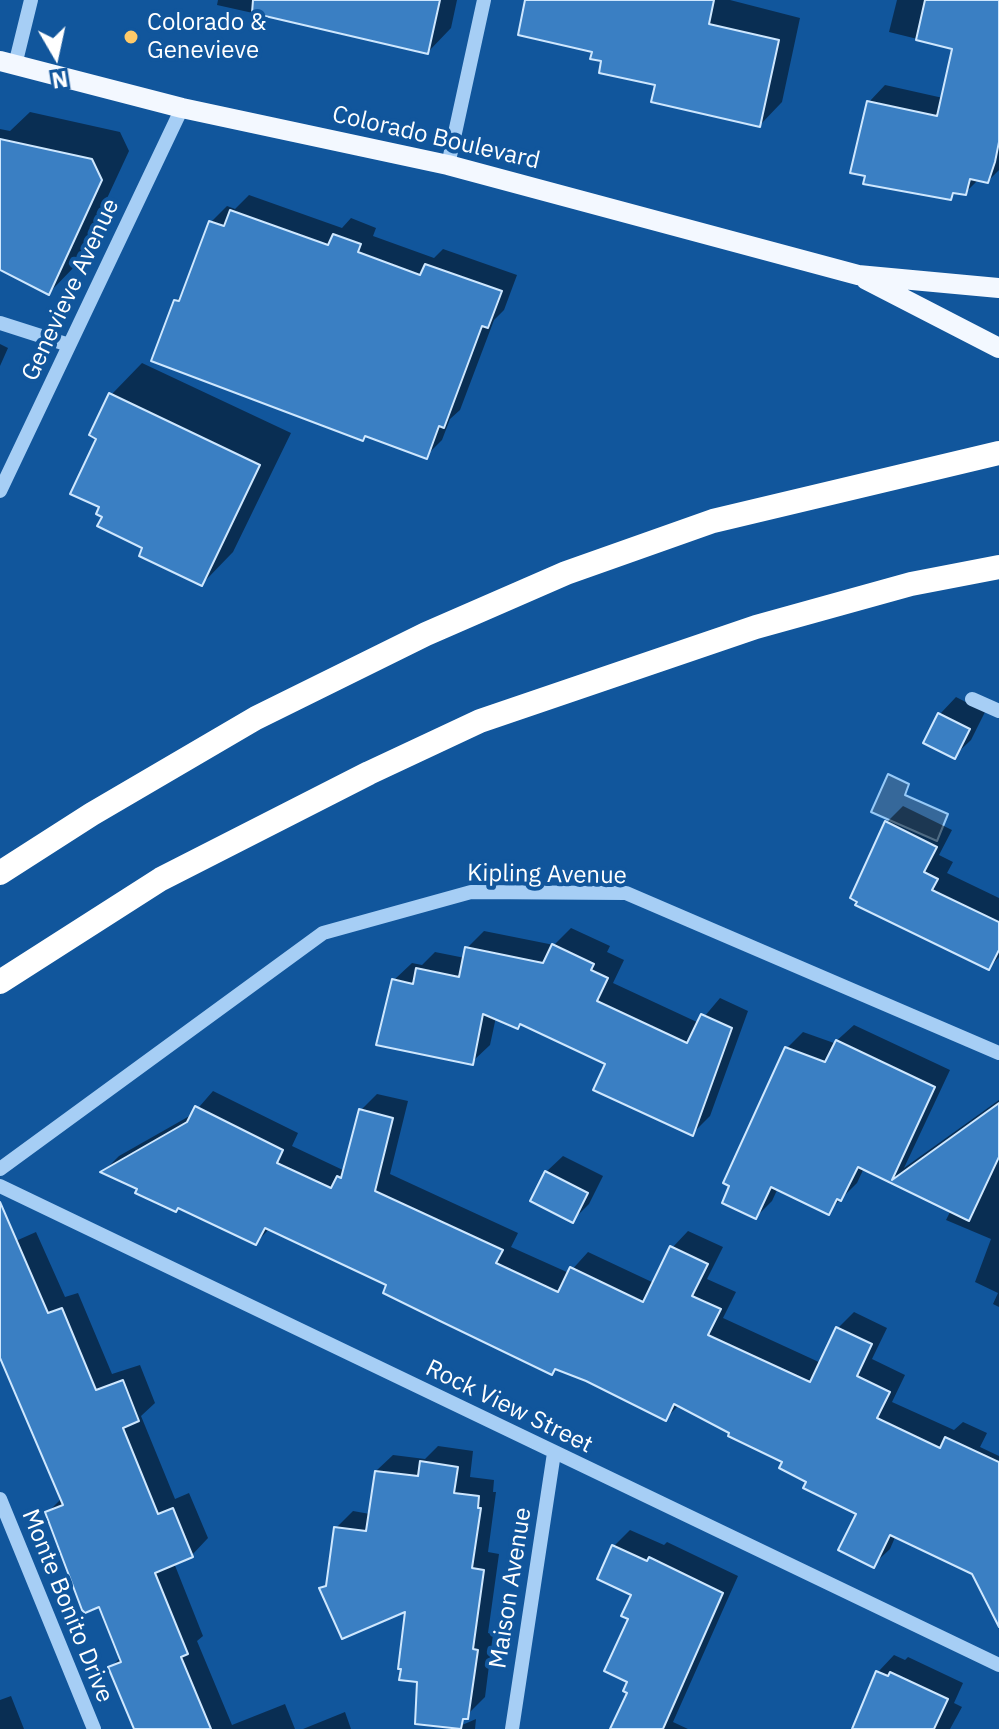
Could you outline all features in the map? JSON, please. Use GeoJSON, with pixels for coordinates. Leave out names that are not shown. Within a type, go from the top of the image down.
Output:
{"type":"FeatureCollection","features":[{"type":"Feature","properties":{"kind":"highway"},"geometry":{"type":"LineString","coordinates":[[0,873],[92,814],[256,718],[426,634],[566,573],[713,521],[999,453]]}},
{"type":"Feature","properties":{"kind":"highway"},"geometry":{"type":"LineString","coordinates":[[0,982],[161,879],[369,773],[480,721],[756,627],[911,584],[999,567]]}},
{"type":"Feature","properties":{"kind":"main road","name":"Colorado Boulevard"},"geometry":{"type":"LineString","coordinates":[[8,63],[182,108],[448,165],[858,275],[999,288]]}},
{"type":"Feature","properties":{"kind":"main road","name":"Colorado Boulevard"},"geometry":{"type":"LineString","coordinates":[[858,275],[999,348]]}},
{"type":"Feature","properties":{"kind":"street"},"geometry":{"type":"LineString","coordinates":[[8,63],[31,0]]}},
{"type":"Feature","properties":{"kind":"street"},"geometry":{"type":"LineString","coordinates":[[448,165],[484,0]]}},
{"type":"Feature","properties":{"kind":"street","name":"Genevieve Avenue"},"geometry":{"type":"LineString","coordinates":[[0,491],[182,108]]}},
{"type":"Feature","properties":{"kind":"street"},"geometry":{"type":"LineString","coordinates":[[0,323],[69,345]]}},
{"type":"Feature","properties":{"kind":"street"},"geometry":{"type":"LineString","coordinates":[[972,699],[999,711]]}},
{"type":"Feature","properties":{"kind":"street","name":"Kipling Avenue"},"geometry":{"type":"LineString","coordinates":[[0,1169],[323,933],[471,892],[626,893],[999,1053]]}},
{"type":"Feature","properties":{"kind":"street","name":"Rock View Street"},"geometry":{"type":"LineString","coordinates":[[0,1186],[999,1665]]}},
{"type":"Feature","properties":{"kind":"street","name":"Maison Avenue"},"geometry":{"type":"LineString","coordinates":[[512,1729],[554,1453]]}},
{"type":"Feature","properties":{"kind":"street","name":"Monte Bonito Drive"},"geometry":{"type":"LineString","coordinates":[[0,1499],[94,1729]]}},
{"type":"Feature","properties":{"kind":"water"},"geometry":{"type":"Polygon","coordinates":[[[888,774],[909,784],[905,795],[948,814],[937,841],[871,812],[888,774]]]}},
{"type":"Feature","properties":{"kind":"building"},"geometry":{"type":"Polygon","coordinates":[[[253,0],[440,0],[428,54],[252,13],[253,0]]]}},
{"type":"Feature","properties":{"kind":"building"},"geometry":{"type":"Polygon","coordinates":[[[525,0],[714,0],[709,24],[779,40],[760,127],[651,102],[655,85],[599,73],[601,61],[590,59],[592,52],[518,35],[525,0]]]}},
{"type":"Feature","properties":{"kind":"building"},"geometry":{"type":"Polygon","coordinates":[[[925,0],[999,0],[999,142],[995,162],[988,183],[970,179],[966,195],[953,193],[951,200],[863,184],[865,176],[850,173],[867,101],[937,116],[952,49],[916,40],[925,0]]]}},
{"type":"Feature","properties":{"kind":"building"},"geometry":{"type":"Polygon","coordinates":[[[0,139],[92,159],[102,180],[49,295],[0,270],[0,139]]]}},
{"type":"Feature","properties":{"kind":"building"},"geometry":{"type":"Polygon","coordinates":[[[230,210],[328,245],[333,234],[361,244],[358,252],[420,275],[425,264],[502,291],[488,328],[482,326],[444,428],[439,426],[427,459],[365,436],[363,441],[151,361],[174,300],[179,301],[209,221],[224,226],[230,210]]]}},
{"type":"Feature","properties":{"kind":"building"},"geometry":{"type":"Polygon","coordinates":[[[109,393],[260,465],[202,586],[139,556],[142,548],[97,526],[102,517],[96,514],[99,507],[70,494],[96,439],[89,435],[109,393]]]}},
{"type":"Feature","properties":{"kind":"building"},"geometry":{"type":"Polygon","coordinates":[[[938,713],[970,729],[955,759],[923,743],[938,713]]]}},
{"type":"Feature","properties":{"kind":"building"},"geometry":{"type":"Polygon","coordinates":[[[885,821],[937,847],[924,872],[938,879],[932,890],[999,922],[999,950],[989,970],[855,905],[857,902],[850,898],[885,821]]]}},
{"type":"Feature","properties":{"kind":"building"},"geometry":{"type":"Polygon","coordinates":[[[552,944],[594,964],[591,970],[608,978],[597,1001],[687,1043],[701,1014],[732,1028],[693,1136],[593,1090],[605,1064],[520,1024],[518,1029],[483,1014],[473,1065],[376,1045],[392,979],[413,984],[416,968],[459,977],[465,947],[543,963],[552,944]]]}},
{"type":"Feature","properties":{"kind":"building"},"geometry":{"type":"Polygon","coordinates":[[[836,1040],[935,1087],[892,1180],[999,1103],[999,1157],[969,1221],[858,1167],[841,1201],[837,1199],[829,1215],[771,1187],[756,1219],[722,1203],[729,1186],[723,1183],[785,1047],[825,1062],[836,1040]]]}},
{"type":"Feature","properties":{"kind":"building"},"geometry":{"type":"Polygon","coordinates":[[[195,1106],[283,1150],[277,1163],[331,1188],[337,1176],[341,1178],[359,1109],[393,1118],[375,1191],[503,1250],[496,1263],[558,1292],[570,1267],[643,1302],[670,1246],[708,1264],[692,1296],[721,1309],[708,1335],[810,1382],[836,1327],[872,1344],[857,1376],[890,1392],[877,1418],[940,1448],[945,1437],[999,1462],[999,1627],[972,1574],[890,1535],[874,1568],[838,1550],[856,1514],[803,1488],[806,1482],[779,1468],[782,1462],[728,1436],[729,1433],[674,1404],[666,1421],[586,1381],[555,1369],[552,1375],[383,1293],[386,1285],[265,1228],[256,1245],[178,1208],[176,1212],[135,1193],[137,1189],[100,1172],[187,1122],[195,1106]]]}},
{"type":"Feature","properties":{"kind":"building"},"geometry":{"type":"Polygon","coordinates":[[[545,1171],[588,1193],[573,1223],[530,1201],[545,1171]]]}},
{"type":"Feature","properties":{"kind":"building"},"geometry":{"type":"Polygon","coordinates":[[[0,1202],[48,1313],[62,1308],[96,1390],[123,1380],[139,1421],[123,1428],[158,1514],[173,1508],[193,1557],[155,1573],[188,1654],[181,1657],[211,1729],[134,1729],[108,1667],[121,1662],[99,1607],[85,1613],[82,1610],[45,1512],[63,1505],[0,1358],[0,1202]]]}},
{"type":"Feature","properties":{"kind":"building"},"geometry":{"type":"Polygon","coordinates":[[[420,1461],[458,1467],[454,1493],[479,1496],[478,1508],[481,1508],[472,1568],[484,1570],[473,1649],[478,1650],[468,1719],[463,1719],[461,1729],[415,1724],[417,1682],[399,1680],[401,1669],[398,1669],[405,1612],[342,1639],[319,1588],[326,1586],[334,1527],[366,1531],[375,1471],[418,1476],[420,1461]]]}},
{"type":"Feature","properties":{"kind":"building"},"geometry":{"type":"Polygon","coordinates":[[[612,1545],[647,1561],[649,1557],[723,1593],[663,1729],[610,1729],[627,1693],[623,1691],[627,1682],[604,1671],[628,1619],[621,1616],[631,1595],[597,1579],[612,1545]]]}},
{"type":"Feature","properties":{"kind":"building"},"geometry":{"type":"Polygon","coordinates":[[[876,1671],[888,1676],[890,1672],[948,1699],[934,1729],[852,1729],[876,1671]]]}},
{"type":"Feature","properties":{"kind":"place","name":"Colorado & Genevieve"},"geometry":{"type":"Point","coordinates":[131,37]}}]}
